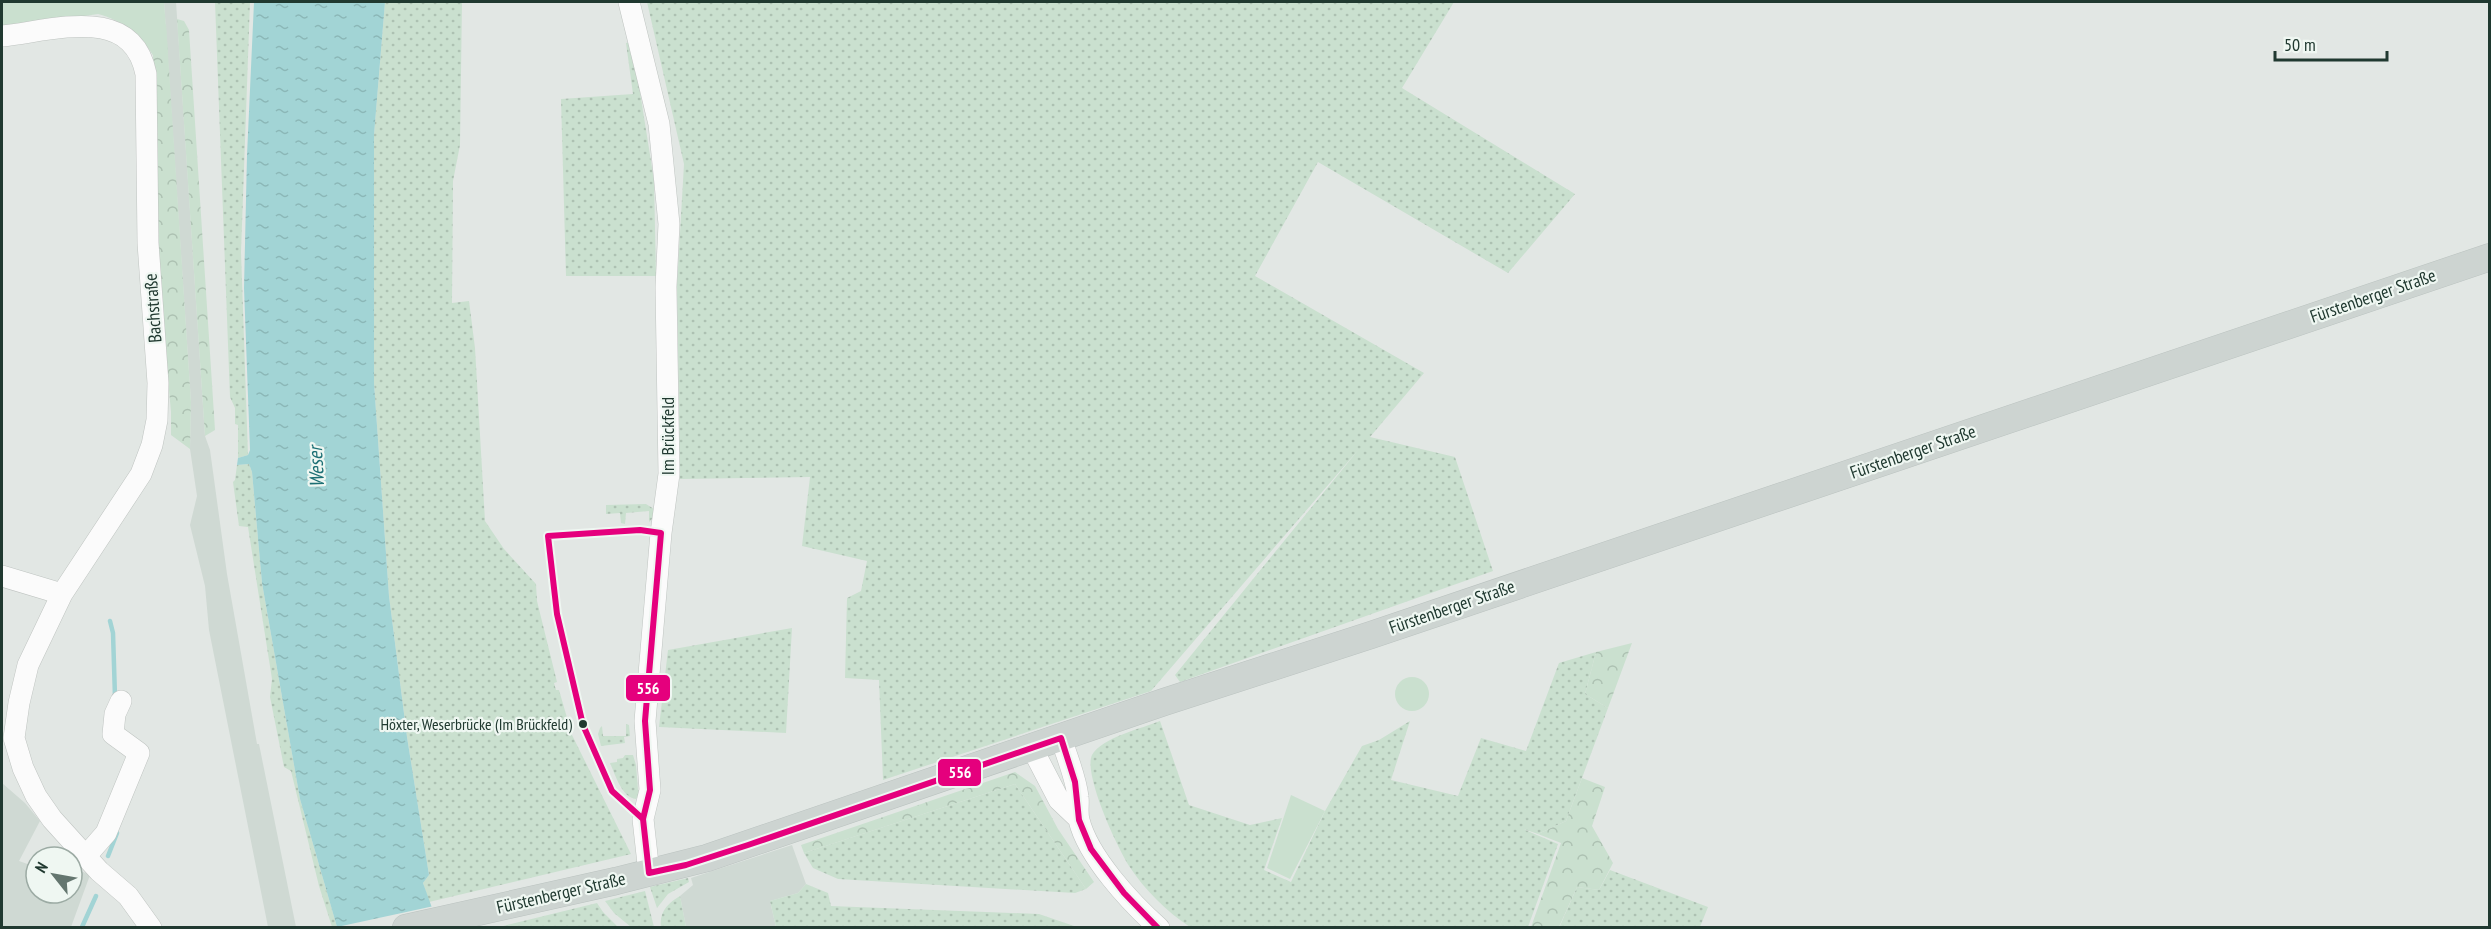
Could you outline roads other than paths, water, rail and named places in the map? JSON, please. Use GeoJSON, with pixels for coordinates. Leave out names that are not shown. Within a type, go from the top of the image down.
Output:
{"type":"FeatureCollection","features":[{"type":"Feature","properties":{"kind":"main road","name":"Fürstenberger Straße"},"geometry":{"type":"LineString","coordinates":[[406,927],[686,865],[2490,257]]}},
{"type":"Feature","properties":{"kind":"street","name":"Im Brückfeld"},"geometry":{"type":"LineString","coordinates":[[629,2],[659,124],[669,224],[666,287],[669,474],[660,542],[645,720],[650,778],[648,802],[643,819],[649,873]]}},
{"type":"Feature","properties":{"kind":"street","name":"Bachstraße"},"geometry":{"type":"LineString","coordinates":[[2,36],[87,25],[105,27],[131,43],[143,60],[146,74],[148,243],[158,383],[157,420],[152,445],[141,474],[62,594],[28,666],[14,738],[23,768],[36,796],[52,819],[92,864],[128,896],[151,927]]}},
{"type":"Feature","properties":{"kind":"street"},"geometry":{"type":"LineString","coordinates":[[2,576],[62,594]]}},
{"type":"Feature","properties":{"kind":"street"},"geometry":{"type":"LineString","coordinates":[[92,864],[139,753],[113,734],[121,701]]}},
{"type":"Feature","properties":{"kind":"street"},"geometry":{"type":"LineString","coordinates":[[1061,738],[1078,796],[1078,818]]}},
{"type":"Feature","properties":{"kind":"street"},"geometry":{"type":"LineString","coordinates":[[1032,748],[1059,800],[1078,818],[1108,874],[1125,895],[1159,927]]}},
{"type":"Feature","properties":{"kind":"water","name":"Weser"},"geometry":{"type":"Polygon","coordinates":[[[254,2],[385,2],[374,135],[374,383],[389,596],[407,737],[429,875],[423,883],[439,927],[337,927],[300,799],[262,583],[252,472],[249,464],[237,465],[238,458],[248,455],[250,450],[244,288],[254,2]]]}},
{"type":"Feature","properties":{"kind":"waterway"},"geometry":{"type":"LineString","coordinates":[[110,621],[113,633],[115,697]]}},
{"type":"Feature","properties":{"kind":"waterway"},"geometry":{"type":"LineString","coordinates":[[108,856],[117,833]]}},
{"type":"Feature","properties":{"kind":"waterway"},"geometry":{"type":"LineString","coordinates":[[82,927],[96,896]]}},
{"type":"Feature","properties":{"kind":"place","name":"Höxter, Weserbrücke (Im Brückfeld)"},"geometry":{"type":"Point","coordinates":[583,724]}}]}
